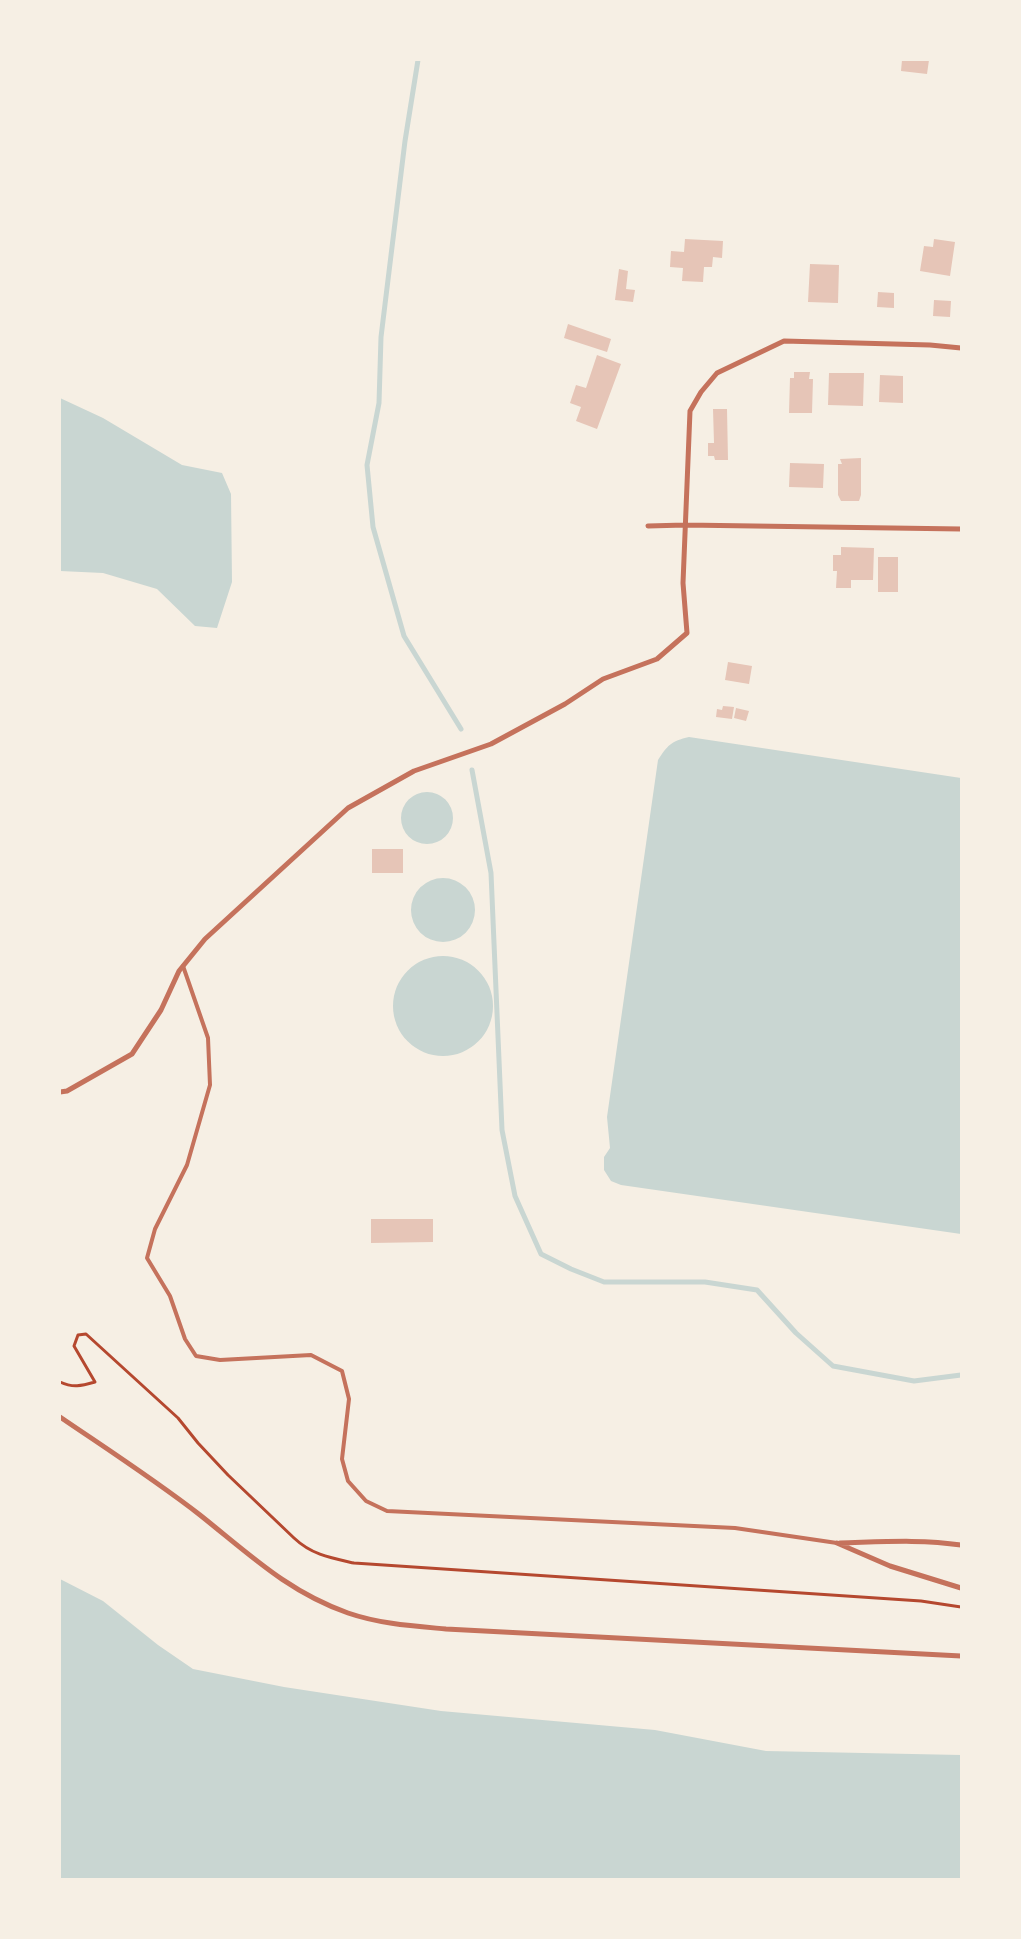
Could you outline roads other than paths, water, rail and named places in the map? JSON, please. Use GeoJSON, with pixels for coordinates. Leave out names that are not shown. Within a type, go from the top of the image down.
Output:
{"type":"FeatureCollection","features":[{"type":"Feature","properties":{"kind":"street"},"geometry":{"type":"LineString","coordinates":[[60,1092],[67,1091],[132,1054],[161,1010],[183,966],[205,939],[348,808],[414,771],[490,744],[565,704],[603,679],[657,659],[687,633],[683,584],[690,411],[701,392],[717,374],[784,341],[930,345],[961,348]]}},
{"type":"Feature","properties":{"kind":"street"},"geometry":{"type":"LineString","coordinates":[[648,526],[961,529]]}},
{"type":"Feature","properties":{"kind":"street"},"geometry":{"type":"LineString","coordinates":[[60,1417],[157,1482],[275,1576],[299,1592],[349,1614],[395,1624],[446,1629],[961,1656]]}},
{"type":"Feature","properties":{"kind":"street"},"geometry":{"type":"LineString","coordinates":[[837,1543],[919,1542],[961,1545]]}},
{"type":"Feature","properties":{"kind":"street"},"geometry":{"type":"LineString","coordinates":[[837,1543],[890,1566],[961,1588]]}},
{"type":"Feature","properties":{"kind":"lane"},"geometry":{"type":"LineString","coordinates":[[183,966],[208,1038],[210,1085],[187,1164],[155,1229],[147,1258],[170,1296],[186,1339],[196,1356],[220,1360],[310,1354],[342,1371],[349,1399],[342,1459],[348,1481],[366,1501],[387,1511],[735,1528],[837,1543]]}},
{"type":"Feature","properties":{"kind":"waterway"},"geometry":{"type":"LineString","coordinates":[[418,60],[405,141],[381,337],[379,403],[367,465],[373,527],[404,636],[461,729]]}},
{"type":"Feature","properties":{"kind":"waterway"},"geometry":{"type":"LineString","coordinates":[[472,770],[491,873],[502,1130],[515,1196],[541,1254],[571,1269],[604,1282],[705,1282],[757,1290],[796,1333],[833,1366],[914,1381],[961,1375]]}}]}
